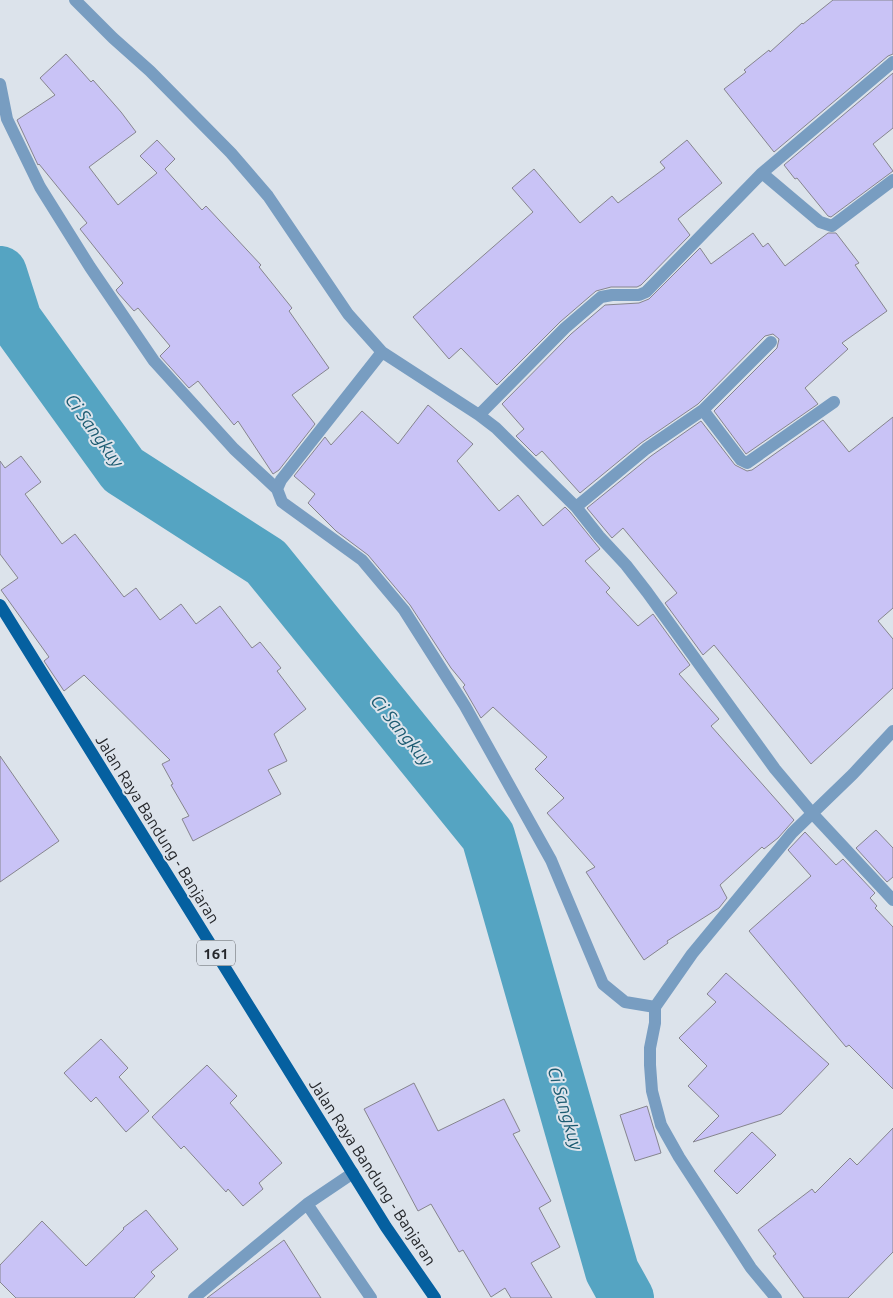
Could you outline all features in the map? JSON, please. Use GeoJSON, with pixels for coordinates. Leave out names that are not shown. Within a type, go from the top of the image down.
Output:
{"type":"FeatureCollection","features":[{"type":"Feature","properties":{"kind":"main road","name":"Jalan Raya Bandung - Banjaran"},"geometry":{"type":"LineString","coordinates":[[0,605],[386,1227],[435,1298]]}},
{"type":"Feature","properties":{"kind":"street"},"geometry":{"type":"LineString","coordinates":[[75,0],[156,77],[231,153],[268,196],[348,314],[382,352],[496,428],[576,506],[647,592],[775,769],[812,813],[893,900]]}},
{"type":"Feature","properties":{"kind":"street"},"geometry":{"type":"LineString","coordinates":[[479,415],[565,328],[601,297],[639,295],[646,292],[762,173],[893,62]]}},
{"type":"Feature","properties":{"kind":"street"},"geometry":{"type":"LineString","coordinates":[[0,84],[7,119],[40,187],[90,267],[154,361],[234,449],[277,489],[282,502],[362,560],[404,610],[465,706],[551,860],[603,984],[624,1002],[655,1007]]}},
{"type":"Feature","properties":{"kind":"street"},"geometry":{"type":"LineString","coordinates":[[762,173],[820,222],[832,226],[893,180]]}},
{"type":"Feature","properties":{"kind":"street"},"geometry":{"type":"LineString","coordinates":[[576,506],[646,449],[703,410],[771,342]]}},
{"type":"Feature","properties":{"kind":"street"},"geometry":{"type":"LineString","coordinates":[[277,489],[281,480],[382,352]]}},
{"type":"Feature","properties":{"kind":"street"},"geometry":{"type":"LineString","coordinates":[[703,410],[741,460],[747,463],[834,402]]}},
{"type":"Feature","properties":{"kind":"street"},"geometry":{"type":"LineString","coordinates":[[776,1298],[751,1268],[679,1157],[661,1125],[652,1091],[650,1066],[650,1048],[655,1023],[655,1007],[692,954],[792,833],[853,774],[893,731]]}},
{"type":"Feature","properties":{"kind":"street"},"geometry":{"type":"LineString","coordinates":[[194,1298],[307,1204],[353,1173]]}},
{"type":"Feature","properties":{"kind":"street"},"geometry":{"type":"LineString","coordinates":[[307,1204],[371,1298]]}},
{"type":"Feature","properties":{"kind":"building"},"geometry":{"type":"Polygon","coordinates":[[[833,0],[893,0],[893,54],[888,56],[774,152],[724,89],[746,72],[744,70],[769,50],[770,52],[802,23],[833,0]]]}},
{"type":"Feature","properties":{"kind":"building"},"geometry":{"type":"Polygon","coordinates":[[[66,54],[91,82],[93,80],[136,132],[89,167],[118,205],[157,173],[140,156],[157,140],[175,159],[165,169],[202,210],[206,206],[261,265],[259,267],[292,308],[289,311],[329,368],[292,395],[315,424],[279,470],[273,474],[238,421],[234,425],[198,381],[189,388],[160,356],[170,346],[138,308],[134,311],[118,293],[116,290],[123,283],[80,229],[87,223],[38,165],[17,120],[55,95],[40,78],[66,54]]]}},
{"type":"Feature","properties":{"kind":"building"},"geometry":{"type":"Polygon","coordinates":[[[893,73],[893,128],[873,144],[893,171],[831,217],[828,216],[784,165],[893,73]]]}},
{"type":"Feature","properties":{"kind":"building"},"geometry":{"type":"Polygon","coordinates":[[[687,140],[722,183],[678,219],[690,235],[641,285],[637,287],[611,287],[596,291],[560,322],[497,385],[461,348],[449,359],[413,317],[533,212],[512,188],[534,169],[580,223],[612,196],[618,203],[665,168],[660,162],[687,140]]]}},
{"type":"Feature","properties":{"kind":"building"},"geometry":{"type":"Polygon","coordinates":[[[753,233],[763,247],[768,243],[785,266],[828,233],[836,233],[859,263],[855,265],[887,311],[842,343],[848,349],[805,388],[818,404],[746,454],[714,411],[777,348],[779,339],[773,334],[765,336],[698,404],[641,443],[580,493],[542,451],[536,456],[516,436],[524,429],[502,404],[571,334],[605,305],[639,303],[649,299],[700,248],[711,264],[753,233]]]}},
{"type":"Feature","properties":{"kind":"building"},"geometry":{"type":"Polygon","coordinates":[[[428,405],[473,444],[457,461],[499,511],[518,495],[543,526],[565,507],[570,512],[600,549],[585,561],[610,588],[606,592],[638,626],[653,614],[690,665],[679,674],[719,719],[711,726],[794,820],[778,838],[764,849],[762,847],[720,885],[727,898],[719,908],[667,941],[668,943],[644,960],[586,872],[595,867],[547,813],[564,798],[535,769],[547,757],[493,707],[481,718],[463,687],[465,685],[451,668],[410,605],[368,555],[336,531],[308,503],[315,494],[294,476],[325,437],[331,445],[362,411],[398,444],[428,405]]]}},
{"type":"Feature","properties":{"kind":"building"},"geometry":{"type":"Polygon","coordinates":[[[893,417],[893,608],[878,621],[893,639],[893,688],[811,764],[714,645],[703,655],[665,603],[677,593],[623,528],[612,538],[587,508],[651,456],[701,421],[735,465],[747,471],[752,470],[823,420],[849,452],[893,417]]]}},
{"type":"Feature","properties":{"kind":"building"},"geometry":{"type":"Polygon","coordinates":[[[21,456],[41,482],[25,494],[62,544],[75,534],[124,597],[136,588],[160,620],[181,604],[196,624],[220,606],[252,648],[260,642],[281,668],[277,671],[306,709],[274,734],[287,761],[268,770],[281,794],[193,841],[182,819],[189,816],[171,785],[173,784],[162,764],[170,760],[84,675],[64,691],[44,661],[49,657],[1,590],[18,578],[0,554],[0,461],[5,468],[21,456]]]}},
{"type":"Feature","properties":{"kind":"building"},"geometry":{"type":"Polygon","coordinates":[[[0,756],[59,841],[0,882],[0,756]]]}},
{"type":"Feature","properties":{"kind":"building"},"geometry":{"type":"Polygon","coordinates":[[[876,830],[893,848],[893,877],[887,882],[856,848],[876,830]]]}},
{"type":"Feature","properties":{"kind":"building"},"geometry":{"type":"Polygon","coordinates":[[[805,832],[836,865],[843,859],[875,893],[870,898],[877,906],[875,908],[893,927],[893,1089],[849,1045],[846,1047],[749,931],[811,876],[788,850],[805,832]]]}},
{"type":"Feature","properties":{"kind":"building"},"geometry":{"type":"Polygon","coordinates":[[[726,973],[829,1064],[781,1114],[693,1142],[719,1116],[688,1086],[707,1066],[679,1038],[716,1002],[707,994],[726,973]]]}},
{"type":"Feature","properties":{"kind":"building"},"geometry":{"type":"Polygon","coordinates":[[[101,1039],[128,1068],[119,1077],[149,1111],[126,1132],[96,1097],[91,1102],[64,1073],[101,1039]]]}},
{"type":"Feature","properties":{"kind":"building"},"geometry":{"type":"Polygon","coordinates":[[[207,1065],[237,1096],[230,1103],[282,1163],[259,1183],[263,1189],[243,1206],[228,1189],[226,1192],[184,1146],[181,1149],[152,1117],[207,1065]]]}},
{"type":"Feature","properties":{"kind":"building"},"geometry":{"type":"Polygon","coordinates":[[[414,1083],[438,1131],[504,1099],[520,1131],[513,1134],[551,1201],[539,1208],[560,1247],[531,1263],[552,1298],[511,1298],[505,1288],[491,1297],[463,1250],[459,1252],[431,1204],[418,1211],[364,1109],[414,1083]]]}},
{"type":"Feature","properties":{"kind":"building"},"geometry":{"type":"Polygon","coordinates":[[[647,1106],[661,1153],[635,1161],[620,1115],[647,1106]]]}},
{"type":"Feature","properties":{"kind":"building"},"geometry":{"type":"Polygon","coordinates":[[[893,1128],[893,1252],[848,1298],[804,1298],[773,1256],[776,1254],[758,1230],[812,1189],[815,1193],[850,1158],[857,1165],[893,1128]]]}},
{"type":"Feature","properties":{"kind":"building"},"geometry":{"type":"Polygon","coordinates":[[[752,1132],[776,1155],[737,1194],[714,1171],[752,1132]]]}},
{"type":"Feature","properties":{"kind":"building"},"geometry":{"type":"Polygon","coordinates":[[[146,1210],[178,1249],[151,1272],[155,1276],[134,1298],[16,1298],[0,1282],[0,1265],[42,1221],[86,1266],[123,1228],[146,1210]]]}},
{"type":"Feature","properties":{"kind":"building"},"geometry":{"type":"Polygon","coordinates":[[[284,1240],[321,1298],[207,1298],[284,1240]]]}},
{"type":"Feature","properties":{"kind":"waterway","name":"Ci Sangkuy"},"geometry":{"type":"LineString","coordinates":[[0,273],[15,320],[123,470],[266,562],[488,836],[612,1271],[627,1298]]}}]}
